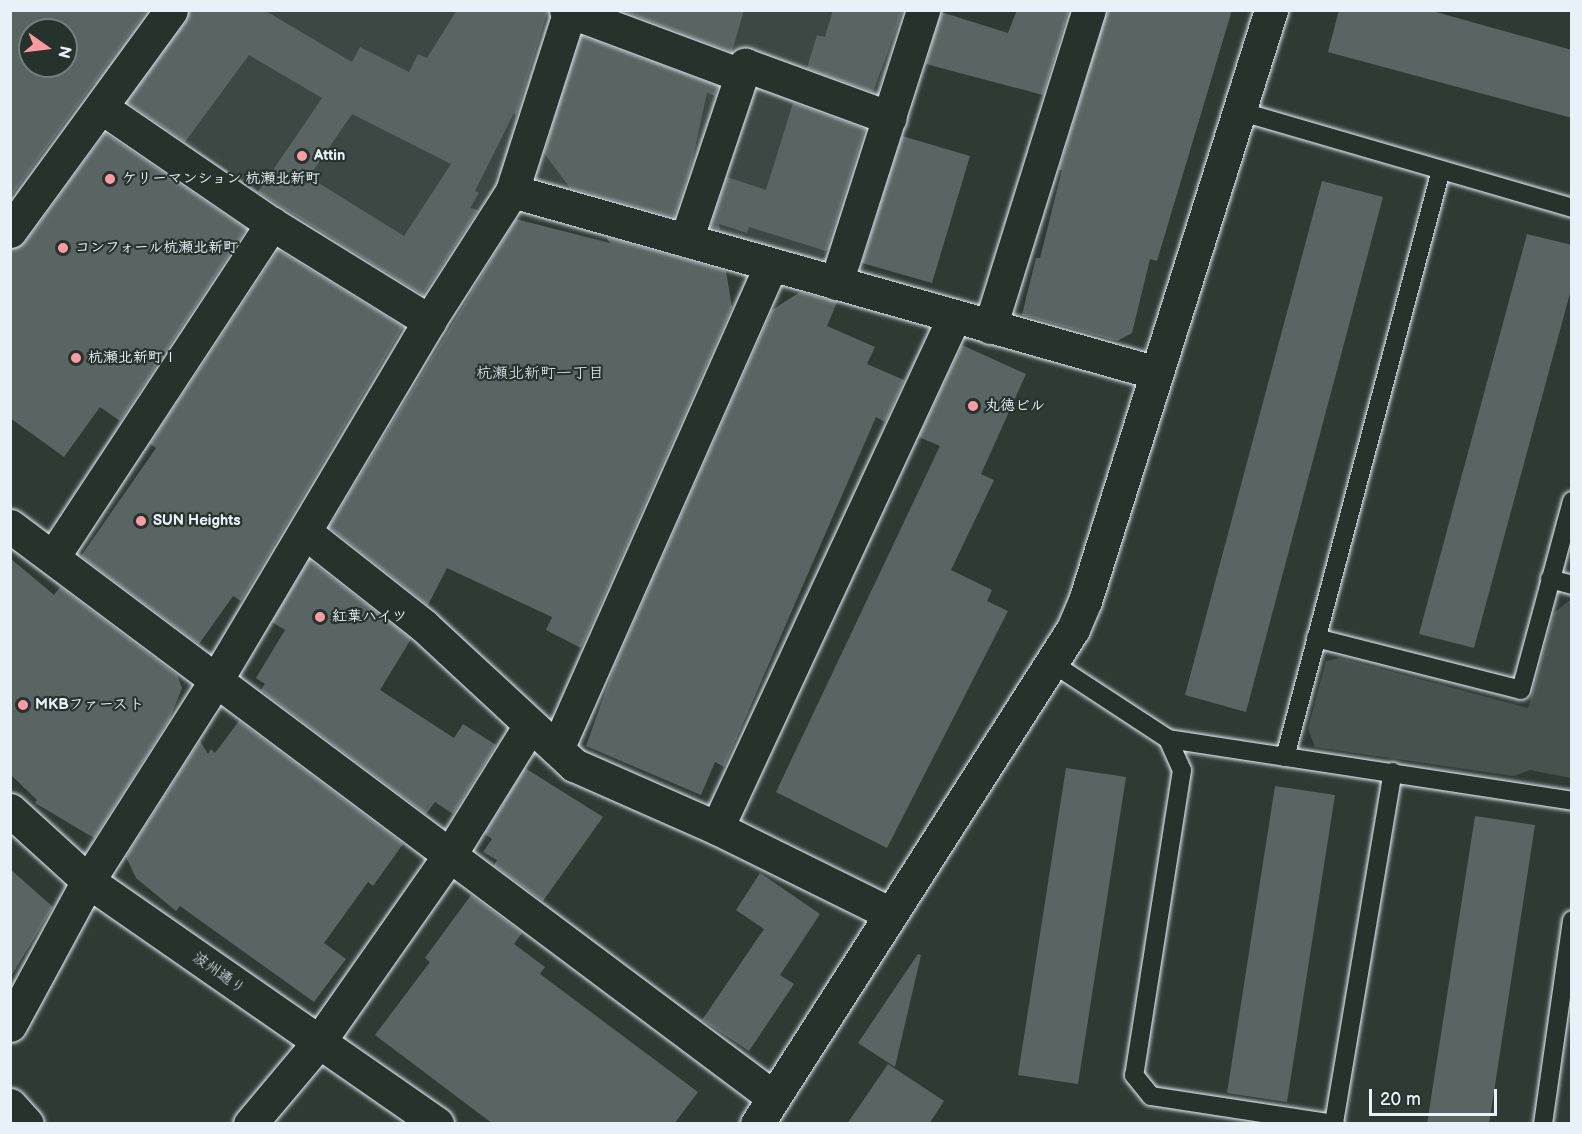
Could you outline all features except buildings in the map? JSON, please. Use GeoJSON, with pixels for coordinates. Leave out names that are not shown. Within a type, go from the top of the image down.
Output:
{"type":"FeatureCollection","features":[{"type":"Feature","properties":{"kind":"street"},"geometry":{"type":"LineString","coordinates":[[10,231],[171,10]]}},
{"type":"Feature","properties":{"kind":"street"},"geometry":{"type":"LineString","coordinates":[[836,283],[890,118],[922,10]]}},
{"type":"Feature","properties":{"kind":"street"},"geometry":{"type":"LineString","coordinates":[[990,327],[1089,10]]}},
{"type":"Feature","properties":{"kind":"street"},"geometry":{"type":"LineString","coordinates":[[10,526],[449,856],[765,1110],[1052,663],[1085,601],[1271,10]]}},
{"type":"Feature","properties":{"kind":"street"},"geometry":{"type":"LineString","coordinates":[[10,1025],[88,882],[215,682],[306,533],[429,321],[512,191],[569,12],[890,118]]}},
{"type":"Feature","properties":{"kind":"street"},"geometry":{"type":"LineString","coordinates":[[687,240],[743,70]]}},
{"type":"Feature","properties":{"kind":"street"},"geometry":{"type":"LineString","coordinates":[[114,116],[272,224],[429,321]]}},
{"type":"Feature","properties":{"kind":"street"},"geometry":{"type":"LineString","coordinates":[[512,191],[1157,373]]}},
{"type":"Feature","properties":{"kind":"street"},"geometry":{"type":"LineString","coordinates":[[53,557],[272,224]]}},
{"type":"Feature","properties":{"kind":"street"},"geometry":{"type":"LineString","coordinates":[[557,748],[771,265]]}},
{"type":"Feature","properties":{"kind":"street"},"geometry":{"type":"LineString","coordinates":[[717,828],[954,317]]}},
{"type":"Feature","properties":{"kind":"street"},"geometry":{"type":"LineString","coordinates":[[306,533],[424,626],[529,727],[557,748],[574,765],[717,828],[891,914]]}},
{"type":"Feature","properties":{"kind":"street"},"geometry":{"type":"LineString","coordinates":[[250,1124],[318,1043],[449,856],[529,727]]}},
{"type":"Feature","properties":{"kind":"street","name":"波州通り"},"geometry":{"type":"LineString","coordinates":[[10,810],[88,882],[437,1124]]}},
{"type":"Feature","properties":{"kind":"street"},"geometry":{"type":"LineString","coordinates":[[10,1105],[27,1124]]}},
{"type":"Feature","properties":{"kind":"lane"},"geometry":{"type":"LineString","coordinates":[[1239,111],[1572,208]]}},
{"type":"Feature","properties":{"kind":"lane"},"geometry":{"type":"LineString","coordinates":[[1285,757],[1441,170]]}},
{"type":"Feature","properties":{"kind":"lane"},"geometry":{"type":"LineString","coordinates":[[1316,638],[1521,690],[1572,501]]}},
{"type":"Feature","properties":{"kind":"lane"},"geometry":{"type":"LineString","coordinates":[[1550,579],[1572,585]]}},
{"type":"Feature","properties":{"kind":"lane"},"geometry":{"type":"LineString","coordinates":[[1052,663],[1168,739],[1572,801]]}},
{"type":"Feature","properties":{"kind":"lane"},"geometry":{"type":"LineString","coordinates":[[1168,739],[1182,770],[1134,1075],[1151,1096],[1334,1123],[1393,772]]}},
{"type":"Feature","properties":{"kind":"lane"},"geometry":{"type":"LineString","coordinates":[[1543,1124],[1572,920]]}},
{"type":"Feature","properties":{"kind":"shaded area"},"geometry":{"type":"Polygon","coordinates":[[[10,11],[903,11],[834,244],[817,260],[498,174],[436,274],[410,283],[78,73],[78,18],[18,19],[10,11]]]}},
{"type":"Feature","properties":{"kind":"shaded area"},"geometry":{"type":"Polygon","coordinates":[[[1571,599],[1571,778],[1530,770],[1514,776],[1315,747],[1308,729],[1326,661],[1340,658],[1528,708],[1554,613],[1571,599]]]}},
{"type":"Feature","properties":{"kind":"place","name":"Attin"},"geometry":{"type":"Point","coordinates":[302,156]}},
{"type":"Feature","properties":{"kind":"place","name":"ケリーマンション 杭瀬北新町"},"geometry":{"type":"Point","coordinates":[110,179]}},
{"type":"Feature","properties":{"kind":"place","name":"コンフォール杭瀬北新町"},"geometry":{"type":"Point","coordinates":[63,248]}},
{"type":"Feature","properties":{"kind":"place","name":"杭瀬北新町Ⅰ"},"geometry":{"type":"Point","coordinates":[76,358]}},
{"type":"Feature","properties":{"kind":"place","name":"丸徳ビル"},"geometry":{"type":"Point","coordinates":[973,406]}},
{"type":"Feature","properties":{"kind":"place","name":"SUN Heights"},"geometry":{"type":"Point","coordinates":[141,521]}},
{"type":"Feature","properties":{"kind":"place","name":"紅葉ハイツ"},"geometry":{"type":"Point","coordinates":[320,617]}},
{"type":"Feature","properties":{"kind":"place","name":"MKBファースト"},"geometry":{"type":"Point","coordinates":[23,705]}},
{"type":"Feature","properties":{"kind":"district","name":"杭瀬北新町一丁目"},"geometry":{"type":"Point","coordinates":[540,374]}}]}
